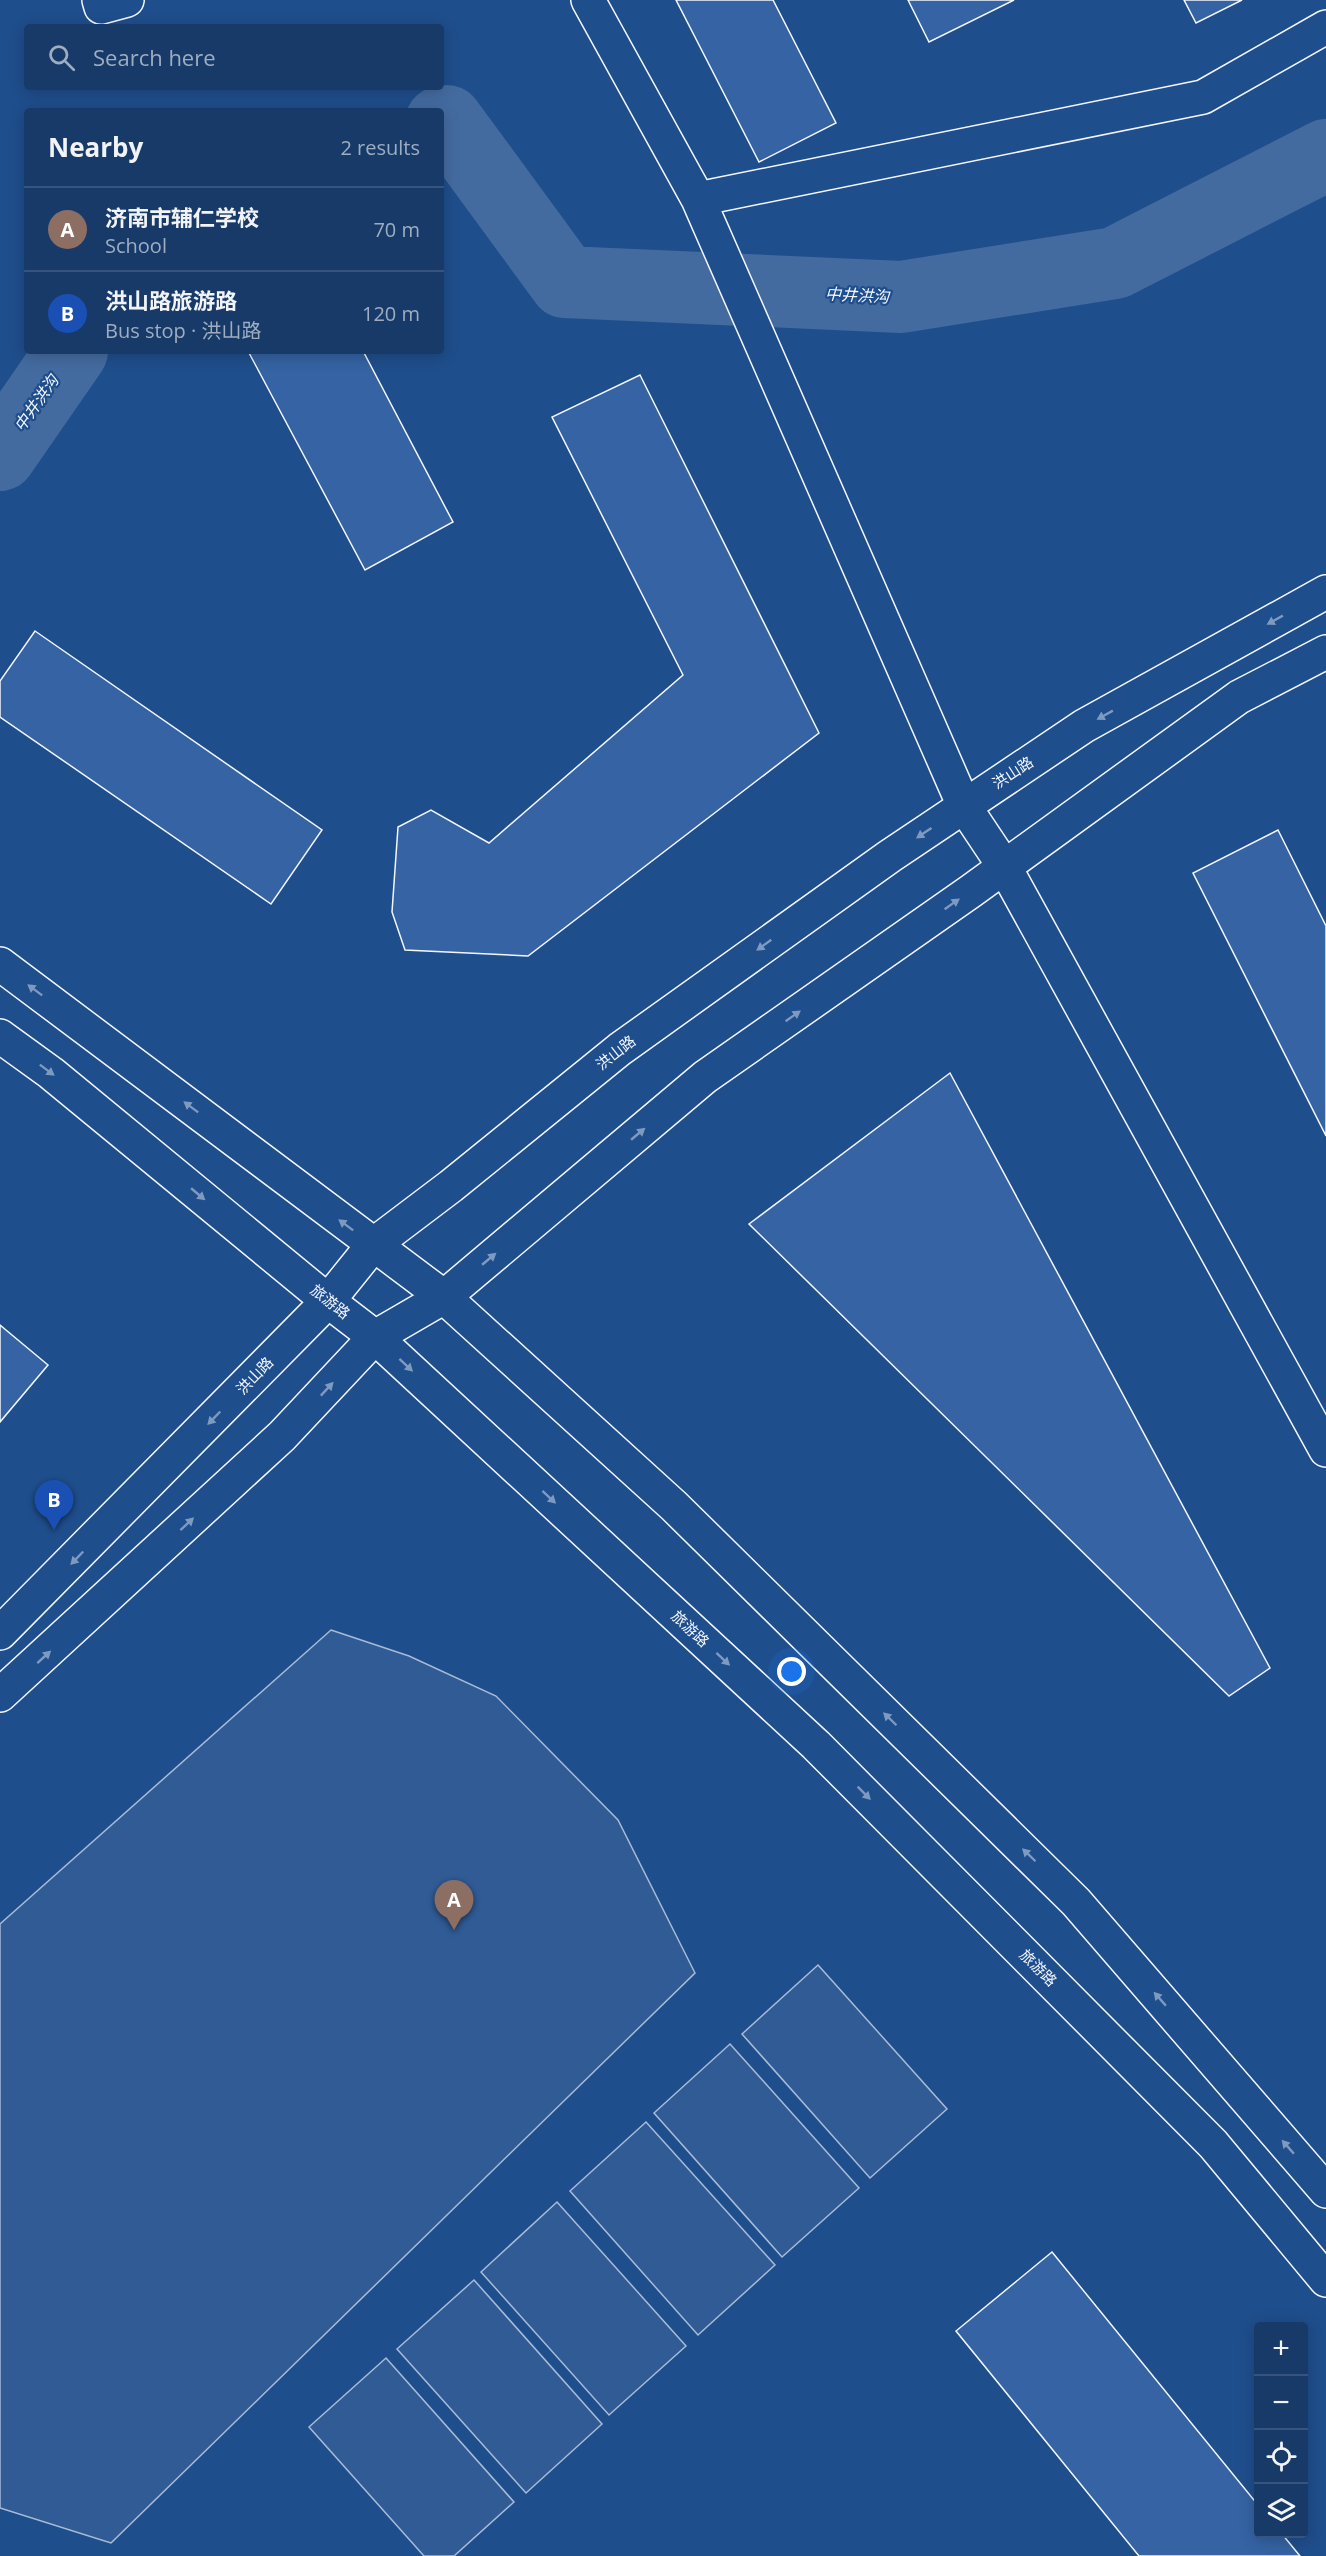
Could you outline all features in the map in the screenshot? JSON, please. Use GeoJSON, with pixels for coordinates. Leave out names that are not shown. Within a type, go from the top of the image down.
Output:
{"type":"FeatureCollection","features":[{"type":"Feature","properties":{"kind":"main road"},"geometry":{"type":"LineString","coordinates":[[99,0],[101,8],[128,0]]}},
{"type":"Feature","properties":{"kind":"main road"},"geometry":{"type":"LineString","coordinates":[[588,0],[698,199],[964,806],[1004,867],[1326,1450]]}},
{"type":"Feature","properties":{"kind":"main road"},"geometry":{"type":"LineString","coordinates":[[698,199],[1203,97],[1326,27]]}},
{"type":"Feature","properties":{"kind":"main road","name":"洪山路"},"geometry":{"type":"LineString","coordinates":[[0,1633],[328,1301],[373,1245],[620,1049],[890,856],[1084,726],[1326,592]]}},
{"type":"Feature","properties":{"kind":"main road"},"geometry":{"type":"LineString","coordinates":[[0,1695],[282,1436],[375,1337],[444,1297],[705,1077],[1004,867],[1239,697],[1326,652]]}},
{"type":"Feature","properties":{"kind":"main road"},"geometry":{"type":"LineString","coordinates":[[0,964],[444,1297],[674,1506],[1076,1902],[1326,2191]]}},
{"type":"Feature","properties":{"kind":"main road","name":"旅游路"},"geometry":{"type":"LineString","coordinates":[[0,1036],[61,1081],[375,1337],[816,1745],[1213,2144],[1326,2280]]}},
{"type":"Feature","properties":{"kind":"shaded area"},"geometry":{"type":"Polygon","coordinates":[[[331,1630],[409,1656],[496,1696],[618,1820],[695,1973],[111,2543],[0,2508],[0,1924],[331,1630]]]}},
{"type":"Feature","properties":{"kind":"shaded area"},"geometry":{"type":"Polygon","coordinates":[[[818,1965],[947,2109],[870,2178],[742,2034],[818,1965]]]}},
{"type":"Feature","properties":{"kind":"shaded area"},"geometry":{"type":"Polygon","coordinates":[[[730,2044],[859,2188],[782,2257],[654,2113],[730,2044]]]}},
{"type":"Feature","properties":{"kind":"shaded area"},"geometry":{"type":"Polygon","coordinates":[[[646,2122],[775,2265],[698,2335],[570,2191],[646,2122]]]}},
{"type":"Feature","properties":{"kind":"shaded area"},"geometry":{"type":"Polygon","coordinates":[[[557,2202],[686,2346],[609,2415],[481,2272],[557,2202]]]}},
{"type":"Feature","properties":{"kind":"shaded area"},"geometry":{"type":"Polygon","coordinates":[[[474,2280],[602,2424],[526,2493],[397,2349],[474,2280]]]}},
{"type":"Feature","properties":{"kind":"shaded area"},"geometry":{"type":"Polygon","coordinates":[[[386,2358],[514,2502],[454,2556],[424,2556],[309,2427],[386,2358]]]}},
{"type":"Feature","properties":{"kind":"building"},"geometry":{"type":"Polygon","coordinates":[[[676,0],[773,0],[836,123],[759,162],[676,0]]]}},
{"type":"Feature","properties":{"kind":"building"},"geometry":{"type":"Polygon","coordinates":[[[908,0],[1014,0],[929,42],[908,0]]]}},
{"type":"Feature","properties":{"kind":"building"},"geometry":{"type":"Polygon","coordinates":[[[1184,0],[1242,0],[1196,23],[1184,0]]]}},
{"type":"Feature","properties":{"kind":"building"},"geometry":{"type":"Polygon","coordinates":[[[250,354],[365,354],[453,522],[365,570],[250,354]]]}},
{"type":"Feature","properties":{"kind":"building"},"geometry":{"type":"Polygon","coordinates":[[[640,375],[819,733],[528,956],[405,950],[392,912],[398,827],[431,810],[489,843],[683,675],[552,417],[640,375]]]}},
{"type":"Feature","properties":{"kind":"building"},"geometry":{"type":"Polygon","coordinates":[[[35,631],[322,830],[271,904],[0,717],[0,681],[35,631]]]}},
{"type":"Feature","properties":{"kind":"building"},"geometry":{"type":"Polygon","coordinates":[[[1278,830],[1326,926],[1326,1136],[1193,873],[1278,830]]]}},
{"type":"Feature","properties":{"kind":"building"},"geometry":{"type":"Polygon","coordinates":[[[950,1073],[1270,1668],[1229,1696],[749,1224],[950,1073]]]}},
{"type":"Feature","properties":{"kind":"building"},"geometry":{"type":"Polygon","coordinates":[[[0,1325],[48,1365],[0,1422],[0,1325]]]}},
{"type":"Feature","properties":{"kind":"building"},"geometry":{"type":"Polygon","coordinates":[[[1052,2252],[1254,2500],[1254,2538],[1285,2538],[1300,2556],[1139,2556],[956,2331],[1052,2252]]]}},
{"type":"Feature","properties":{"kind":"waterway","name":"中井洪沟"},"geometry":{"type":"LineString","coordinates":[[444,122],[447,121],[565,282],[901,297],[1115,263],[1326,155]]}},
{"type":"Feature","properties":{"kind":"waterway","name":"中井洪沟"},"geometry":{"type":"LineString","coordinates":[[0,455],[70,354]]}},
{"type":"Feature","properties":{"kind":"place","name":"洪山路旅游路"},"geometry":{"type":"Point","coordinates":[54,1530]}},
{"type":"Feature","properties":{"kind":"place","name":"济南市辅仁学校"},"geometry":{"type":"Point","coordinates":[454,1930]}}]}
